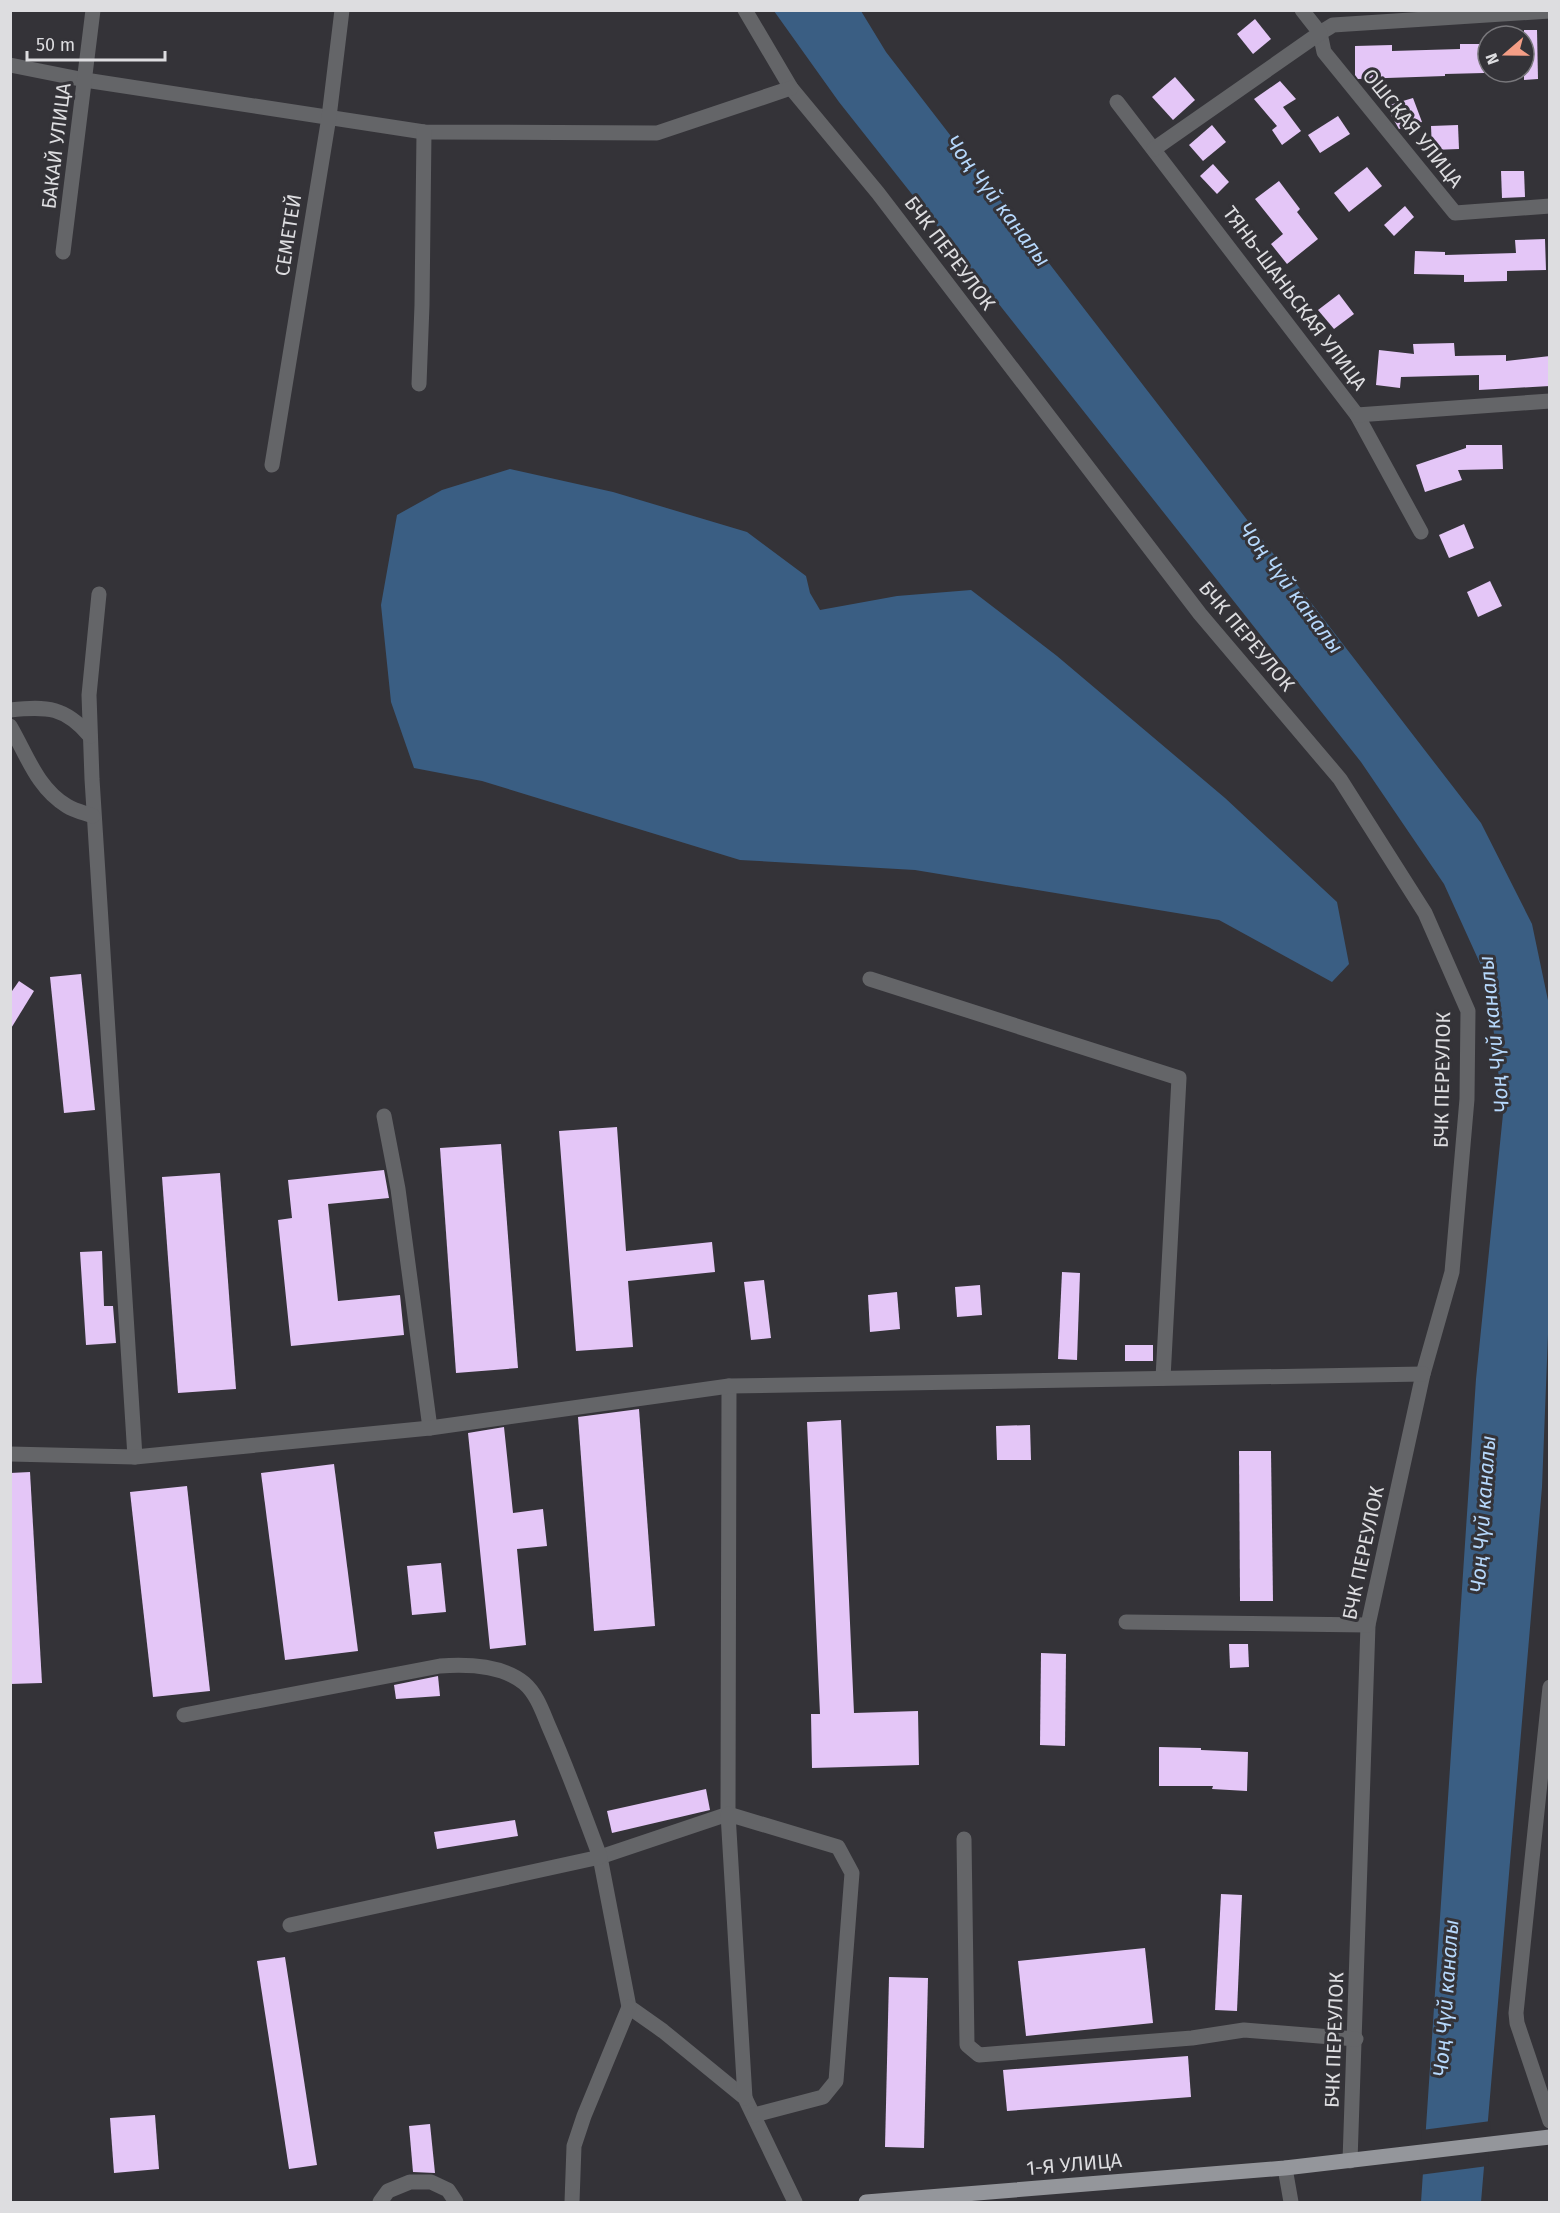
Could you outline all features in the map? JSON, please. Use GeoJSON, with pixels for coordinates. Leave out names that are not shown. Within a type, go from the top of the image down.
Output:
{"type":"FeatureCollection","features":[{"type":"Feature","properties":{"kind":"main road","name":"1-Я УЛИЦА"},"geometry":{"type":"LineString","coordinates":[[867,2202],[1285,2168],[1550,2137]]}},
{"type":"Feature","properties":{"kind":"street","name":"БАКАЙ УЛИЦА"},"geometry":{"type":"LineString","coordinates":[[63,252],[93,10]]}},
{"type":"Feature","properties":{"kind":"street","name":"СЕМЕТЕЙ"},"geometry":{"type":"LineString","coordinates":[[272,465],[329,117],[342,10]]}},
{"type":"Feature","properties":{"kind":"street","name":"БЧК ПЕРЕУЛОК"},"geometry":{"type":"LineString","coordinates":[[745,10],[791,88],[878,193],[1200,614],[1340,779],[1425,914],[1468,1011],[1467,1099],[1452,1272],[1423,1374],[1368,1625],[1356,2039],[1350,2161]]}},
{"type":"Feature","properties":{"kind":"street"},"geometry":{"type":"LineString","coordinates":[[1302,10],[1320,33]]}},
{"type":"Feature","properties":{"kind":"street"},"geometry":{"type":"LineString","coordinates":[[1154,149],[1333,25],[1550,11]]}},
{"type":"Feature","properties":{"kind":"street","name":"ОШСКАЯ УЛИЦА"},"geometry":{"type":"LineString","coordinates":[[1320,33],[1324,52],[1455,213],[1550,206]]}},
{"type":"Feature","properties":{"kind":"street"},"geometry":{"type":"LineString","coordinates":[[10,65],[85,80],[424,132],[657,134],[791,88]]}},
{"type":"Feature","properties":{"kind":"street","name":"ТЯНЬ-ШАНЬСКАЯ УЛИЦА"},"geometry":{"type":"LineString","coordinates":[[1117,102],[1357,415],[1421,532]]}},
{"type":"Feature","properties":{"kind":"street"},"geometry":{"type":"LineString","coordinates":[[419,384],[424,132]]}},
{"type":"Feature","properties":{"kind":"street"},"geometry":{"type":"LineString","coordinates":[[1357,415],[1550,401]]}},
{"type":"Feature","properties":{"kind":"street"},"geometry":{"type":"LineString","coordinates":[[99,594],[89,695],[93,816],[135,1457]]}},
{"type":"Feature","properties":{"kind":"street"},"geometry":{"type":"LineString","coordinates":[[10,710],[46,709],[64,714],[76,720],[90,736]]}},
{"type":"Feature","properties":{"kind":"street"},"geometry":{"type":"LineString","coordinates":[[10,726],[38,779],[52,795],[68,807],[93,816]]}},
{"type":"Feature","properties":{"kind":"street"},"geometry":{"type":"LineString","coordinates":[[870,979],[1179,1078],[1163,1378]]}},
{"type":"Feature","properties":{"kind":"street"},"geometry":{"type":"LineString","coordinates":[[384,1116],[398,1189],[430,1428]]}},
{"type":"Feature","properties":{"kind":"street"},"geometry":{"type":"LineString","coordinates":[[10,1454],[135,1457],[430,1428],[729,1386],[1423,1374]]}},
{"type":"Feature","properties":{"kind":"street"},"geometry":{"type":"LineString","coordinates":[[729,1386],[728,1814],[745,2098]]}},
{"type":"Feature","properties":{"kind":"street"},"geometry":{"type":"LineString","coordinates":[[1126,1622],[1368,1625]]}},
{"type":"Feature","properties":{"kind":"street"},"geometry":{"type":"LineString","coordinates":[[184,1715],[440,1666],[468,1664],[504,1673],[525,1684],[537,1699],[600,1857],[629,2007],[574,2146],[572,2202]]}},
{"type":"Feature","properties":{"kind":"street"},"geometry":{"type":"LineString","coordinates":[[1550,1687],[1516,2013],[1517,2023],[1550,2121]]}},
{"type":"Feature","properties":{"kind":"street"},"geometry":{"type":"LineString","coordinates":[[290,1925],[600,1857],[728,1814],[838,1847],[852,1873],[836,2081],[823,2097],[754,2115]]}},
{"type":"Feature","properties":{"kind":"street"},"geometry":{"type":"LineString","coordinates":[[964,1839],[967,2045],[979,2055],[1192,2038],[1244,2030],[1356,2039]]}},
{"type":"Feature","properties":{"kind":"street"},"geometry":{"type":"LineString","coordinates":[[629,2007],[663,2031],[745,2098],[795,2202]]}},
{"type":"Feature","properties":{"kind":"street"},"geometry":{"type":"LineString","coordinates":[[1285,2168],[1292,2202]]}},
{"type":"Feature","properties":{"kind":"street"},"geometry":{"type":"LineString","coordinates":[[380,2202],[388,2191],[410,2182],[431,2182],[448,2190],[456,2202]]}},
{"type":"Feature","properties":{"kind":"water","name":"Чоң Чүй каналы"},"geometry":{"type":"Polygon","coordinates":[[[774,11],[861,11],[886,52],[1481,823],[1532,924],[1550,1010],[1549,1309],[1542,1487],[1481,2202],[1421,2202],[1476,1379],[1503,1114],[1488,981],[1444,884],[1361,762],[839,102],[774,11]]]}},
{"type":"Feature","properties":{"kind":"water"},"geometry":{"type":"Polygon","coordinates":[[[510,469],[613,492],[747,532],[806,576],[810,593],[820,610],[897,596],[971,590],[1057,656],[1225,798],[1337,902],[1349,964],[1332,982],[1219,920],[915,870],[740,860],[482,781],[414,768],[391,702],[381,605],[397,515],[442,490],[510,469]]]}},
{"type":"Feature","properties":{"kind":"pier"},"geometry":{"type":"Polygon","coordinates":[[[1491,2121],[1488,2166],[1419,2175],[1422,2130],[1491,2121]]]}},
{"type":"Feature","properties":{"kind":"building"},"geometry":{"type":"Polygon","coordinates":[[[1255,19],[1271,39],[1253,54],[1237,34],[1255,19]]]}},
{"type":"Feature","properties":{"kind":"building"},"geometry":{"type":"Polygon","coordinates":[[[1536,30],[1537,30],[1538,79],[1536,79],[1536,30]]]}},
{"type":"Feature","properties":{"kind":"building"},"geometry":{"type":"Polygon","coordinates":[[[1460,44],[1476,44],[1476,73],[1358,79],[1355,75],[1355,46],[1392,45],[1392,51],[1460,49],[1460,44]]]}},
{"type":"Feature","properties":{"kind":"building"},"geometry":{"type":"Polygon","coordinates":[[[1175,77],[1195,100],[1173,120],[1152,97],[1175,77]]]}},
{"type":"Feature","properties":{"kind":"building"},"geometry":{"type":"Polygon","coordinates":[[[1280,81],[1296,99],[1283,107],[1301,131],[1282,145],[1272,130],[1277,126],[1254,99],[1280,81]]]}},
{"type":"Feature","properties":{"kind":"building"},"geometry":{"type":"Polygon","coordinates":[[[1413,98],[1422,122],[1399,129],[1386,106],[1413,98]]]}},
{"type":"Feature","properties":{"kind":"building"},"geometry":{"type":"Polygon","coordinates":[[[1338,116],[1350,134],[1320,153],[1308,135],[1338,116]]]}},
{"type":"Feature","properties":{"kind":"building"},"geometry":{"type":"Polygon","coordinates":[[[1212,125],[1226,142],[1203,161],[1189,145],[1212,125]]]}},
{"type":"Feature","properties":{"kind":"building"},"geometry":{"type":"Polygon","coordinates":[[[1458,125],[1459,149],[1432,150],[1431,126],[1458,125]]]}},
{"type":"Feature","properties":{"kind":"building"},"geometry":{"type":"Polygon","coordinates":[[[1213,164],[1229,182],[1217,194],[1200,176],[1213,164]]]}},
{"type":"Feature","properties":{"kind":"building"},"geometry":{"type":"Polygon","coordinates":[[[1367,167],[1382,186],[1349,212],[1334,193],[1367,167]]]}},
{"type":"Feature","properties":{"kind":"building"},"geometry":{"type":"Polygon","coordinates":[[[1501,171],[1524,171],[1525,197],[1502,198],[1501,171]]]}},
{"type":"Feature","properties":{"kind":"building"},"geometry":{"type":"Polygon","coordinates":[[[1279,181],[1300,209],[1297,212],[1318,239],[1287,264],[1271,244],[1283,234],[1255,199],[1279,181]]]}},
{"type":"Feature","properties":{"kind":"building"},"geometry":{"type":"Polygon","coordinates":[[[1405,206],[1414,217],[1394,236],[1384,225],[1405,206]]]}},
{"type":"Feature","properties":{"kind":"building"},"geometry":{"type":"Polygon","coordinates":[[[1545,239],[1546,270],[1507,271],[1507,281],[1464,282],[1464,275],[1414,274],[1415,251],[1445,252],[1445,255],[1516,253],[1515,240],[1545,239]]]}},
{"type":"Feature","properties":{"kind":"building"},"geometry":{"type":"Polygon","coordinates":[[[1339,294],[1354,314],[1334,329],[1318,310],[1339,294]]]}},
{"type":"Feature","properties":{"kind":"building"},"geometry":{"type":"Polygon","coordinates":[[[1454,343],[1455,356],[1506,355],[1506,361],[1550,356],[1550,386],[1479,390],[1479,375],[1401,377],[1400,388],[1376,385],[1379,350],[1414,354],[1413,344],[1454,343]]]}},
{"type":"Feature","properties":{"kind":"building"},"geometry":{"type":"Polygon","coordinates":[[[1466,445],[1502,445],[1503,469],[1458,470],[1462,480],[1425,492],[1416,465],[1466,448],[1466,445]]]}},
{"type":"Feature","properties":{"kind":"building"},"geometry":{"type":"Polygon","coordinates":[[[1464,524],[1474,548],[1449,558],[1439,535],[1464,524]]]}},
{"type":"Feature","properties":{"kind":"building"},"geometry":{"type":"Polygon","coordinates":[[[1490,581],[1502,606],[1478,617],[1467,592],[1490,581]]]}},
{"type":"Feature","properties":{"kind":"building"},"geometry":{"type":"Polygon","coordinates":[[[81,974],[95,1110],[64,1113],[50,977],[81,974]]]}},
{"type":"Feature","properties":{"kind":"building"},"geometry":{"type":"Polygon","coordinates":[[[19,981],[34,991],[10,1030],[10,994],[19,981]]]}},
{"type":"Feature","properties":{"kind":"building"},"geometry":{"type":"Polygon","coordinates":[[[617,1127],[626,1251],[712,1242],[715,1272],[628,1281],[633,1347],[576,1351],[559,1131],[617,1127]]]}},
{"type":"Feature","properties":{"kind":"building"},"geometry":{"type":"Polygon","coordinates":[[[501,1144],[518,1368],[456,1373],[440,1148],[501,1144]]]}},
{"type":"Feature","properties":{"kind":"building"},"geometry":{"type":"Polygon","coordinates":[[[384,1170],[389,1198],[328,1204],[338,1301],[400,1295],[404,1335],[291,1346],[278,1220],[292,1218],[288,1180],[384,1170]]]}},
{"type":"Feature","properties":{"kind":"building"},"geometry":{"type":"Polygon","coordinates":[[[220,1173],[236,1389],[178,1393],[162,1177],[220,1173]]]}},
{"type":"Feature","properties":{"kind":"building"},"geometry":{"type":"Polygon","coordinates":[[[102,1251],[104,1306],[113,1306],[116,1343],[86,1345],[80,1252],[102,1251]]]}},
{"type":"Feature","properties":{"kind":"building"},"geometry":{"type":"Polygon","coordinates":[[[1062,1272],[1080,1273],[1077,1360],[1058,1359],[1062,1272]]]}},
{"type":"Feature","properties":{"kind":"building"},"geometry":{"type":"Polygon","coordinates":[[[764,1280],[771,1338],[751,1340],[744,1282],[764,1280]]]}},
{"type":"Feature","properties":{"kind":"building"},"geometry":{"type":"Polygon","coordinates":[[[980,1285],[982,1315],[957,1317],[955,1287],[980,1285]]]}},
{"type":"Feature","properties":{"kind":"building"},"geometry":{"type":"Polygon","coordinates":[[[897,1292],[900,1329],[870,1332],[868,1295],[897,1292]]]}},
{"type":"Feature","properties":{"kind":"building"},"geometry":{"type":"Polygon","coordinates":[[[1125,1345],[1153,1345],[1153,1361],[1125,1361],[1125,1345]]]}},
{"type":"Feature","properties":{"kind":"building"},"geometry":{"type":"Polygon","coordinates":[[[639,1409],[655,1626],[594,1631],[578,1417],[639,1409]]]}},
{"type":"Feature","properties":{"kind":"building"},"geometry":{"type":"Polygon","coordinates":[[[841,1420],[854,1713],[918,1711],[919,1765],[812,1768],[811,1714],[820,1714],[807,1422],[841,1420]]]}},
{"type":"Feature","properties":{"kind":"building"},"geometry":{"type":"Polygon","coordinates":[[[1030,1425],[1031,1460],[997,1460],[996,1426],[1030,1425]]]}},
{"type":"Feature","properties":{"kind":"building"},"geometry":{"type":"Polygon","coordinates":[[[504,1427],[513,1513],[543,1509],[547,1546],[517,1549],[526,1645],[490,1649],[468,1433],[504,1427]]]}},
{"type":"Feature","properties":{"kind":"building"},"geometry":{"type":"Polygon","coordinates":[[[1239,1451],[1271,1451],[1273,1601],[1240,1601],[1239,1451]]]}},
{"type":"Feature","properties":{"kind":"building"},"geometry":{"type":"Polygon","coordinates":[[[334,1464],[358,1651],[285,1660],[261,1473],[334,1464]]]}},
{"type":"Feature","properties":{"kind":"building"},"geometry":{"type":"Polygon","coordinates":[[[30,1472],[42,1683],[10,1684],[10,1473],[30,1472]]]}},
{"type":"Feature","properties":{"kind":"building"},"geometry":{"type":"Polygon","coordinates":[[[187,1486],[210,1691],[153,1697],[130,1492],[187,1486]]]}},
{"type":"Feature","properties":{"kind":"building"},"geometry":{"type":"Polygon","coordinates":[[[441,1563],[446,1612],[412,1615],[407,1566],[441,1563]]]}},
{"type":"Feature","properties":{"kind":"building"},"geometry":{"type":"Polygon","coordinates":[[[1229,1644],[1248,1644],[1249,1667],[1230,1668],[1229,1644]]]}},
{"type":"Feature","properties":{"kind":"building"},"geometry":{"type":"Polygon","coordinates":[[[1041,1653],[1066,1654],[1065,1746],[1040,1745],[1041,1653]]]}},
{"type":"Feature","properties":{"kind":"building"},"geometry":{"type":"Polygon","coordinates":[[[438,1676],[440,1696],[396,1699],[394,1685],[438,1676]]]}},
{"type":"Feature","properties":{"kind":"building"},"geometry":{"type":"Polygon","coordinates":[[[1159,1747],[1248,1752],[1247,1791],[1212,1789],[1213,1786],[1159,1786],[1159,1747]]]}},
{"type":"Feature","properties":{"kind":"building"},"geometry":{"type":"Polygon","coordinates":[[[706,1789],[710,1810],[612,1833],[607,1811],[706,1789]]]}},
{"type":"Feature","properties":{"kind":"building"},"geometry":{"type":"Polygon","coordinates":[[[515,1820],[518,1836],[437,1849],[434,1832],[515,1820]]]}},
{"type":"Feature","properties":{"kind":"building"},"geometry":{"type":"Polygon","coordinates":[[[1221,1894],[1242,1895],[1237,2011],[1215,2010],[1221,1894]]]}},
{"type":"Feature","properties":{"kind":"building"},"geometry":{"type":"Polygon","coordinates":[[[1145,1948],[1153,2023],[1026,2036],[1018,1961],[1145,1948]]]}},
{"type":"Feature","properties":{"kind":"building"},"geometry":{"type":"Polygon","coordinates":[[[285,1957],[317,2165],[289,2169],[257,1961],[285,1957]]]}},
{"type":"Feature","properties":{"kind":"building"},"geometry":{"type":"Polygon","coordinates":[[[889,1977],[928,1978],[924,2148],[885,2147],[889,1977]]]}},
{"type":"Feature","properties":{"kind":"building"},"geometry":{"type":"Polygon","coordinates":[[[1188,2056],[1191,2097],[1007,2111],[1003,2070],[1188,2056]]]}},
{"type":"Feature","properties":{"kind":"building"},"geometry":{"type":"Polygon","coordinates":[[[155,2115],[159,2169],[114,2173],[110,2118],[155,2115]]]}},
{"type":"Feature","properties":{"kind":"building"},"geometry":{"type":"Polygon","coordinates":[[[430,2124],[435,2173],[413,2172],[409,2126],[430,2124]]]}}]}
